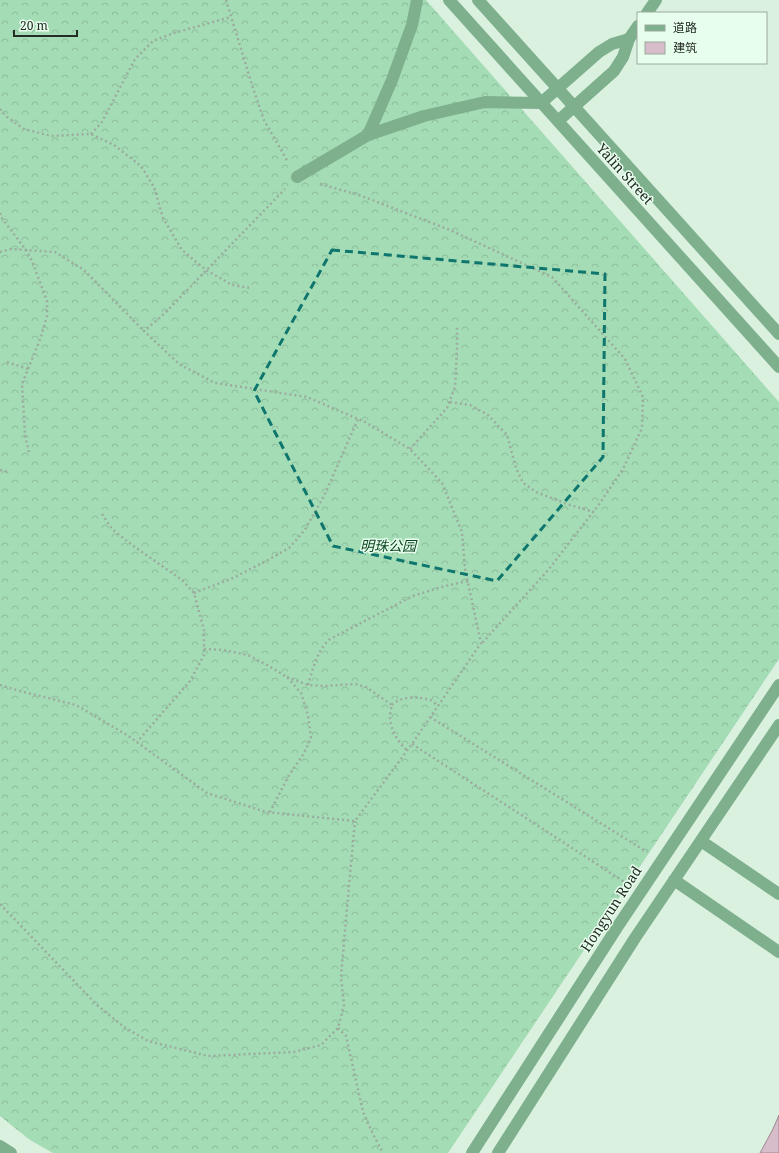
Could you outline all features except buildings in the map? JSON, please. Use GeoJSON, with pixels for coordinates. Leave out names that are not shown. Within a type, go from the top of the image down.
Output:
{"type":"FeatureCollection","features":[{"type":"Feature","properties":{"kind":"street"},"geometry":{"type":"LineString","coordinates":[[368,135],[392,80],[412,25],[417,0]]}},
{"type":"Feature","properties":{"kind":"street","name":"Yalin Street"},"geometry":{"type":"LineString","coordinates":[[449,0],[779,367]]}},
{"type":"Feature","properties":{"kind":"street","name":"Yalin Street"},"geometry":{"type":"LineString","coordinates":[[478,0],[779,334]]}},
{"type":"Feature","properties":{"kind":"street"},"geometry":{"type":"LineString","coordinates":[[648,12],[656,0]]}},
{"type":"Feature","properties":{"kind":"street"},"geometry":{"type":"LineString","coordinates":[[558,121],[614,71],[623,57],[629,39],[637,27]]}},
{"type":"Feature","properties":{"kind":"street"},"geometry":{"type":"LineString","coordinates":[[297,177],[368,135],[424,116],[485,102],[541,103],[599,52],[612,44],[629,39]]}},
{"type":"Feature","properties":{"kind":"street","name":"Hongyun Road"},"geometry":{"type":"LineString","coordinates":[[472,1153],[640,892],[779,685]]}},
{"type":"Feature","properties":{"kind":"street"},"geometry":{"type":"LineString","coordinates":[[498,1153],[635,938],[779,725]]}},
{"type":"Feature","properties":{"kind":"street"},"geometry":{"type":"LineString","coordinates":[[701,841],[779,894]]}},
{"type":"Feature","properties":{"kind":"street"},"geometry":{"type":"LineString","coordinates":[[674,880],[779,952]]}},
{"type":"Feature","properties":{"kind":"street"},"geometry":{"type":"LineString","coordinates":[[0,1146],[11,1153]]}},
{"type":"Feature","properties":{"kind":"path"},"geometry":{"type":"LineString","coordinates":[[0,904],[97,1004],[124,1027],[148,1041],[208,1056],[294,1052],[321,1045],[338,1028],[344,1005],[341,977],[355,821],[412,744],[481,643],[549,569],[594,512],[623,469],[642,428],[643,397],[625,358],[552,277],[450,230],[359,195],[297,177],[264,120],[226,0]]}},
{"type":"Feature","properties":{"kind":"path"},"geometry":{"type":"LineString","coordinates":[[91,134],[102,122],[135,59],[153,41],[174,33],[232,17]]}},
{"type":"Feature","properties":{"kind":"path"},"geometry":{"type":"LineString","coordinates":[[0,109],[7,117],[24,129],[51,136],[91,134],[114,145],[141,166],[154,187],[163,218],[182,250],[206,270],[232,285],[251,288]]}},
{"type":"Feature","properties":{"kind":"path"},"geometry":{"type":"LineString","coordinates":[[144,331],[164,314],[297,177]]}},
{"type":"Feature","properties":{"kind":"path"},"geometry":{"type":"LineString","coordinates":[[0,213],[1,217],[26,250],[32,261],[47,300],[48,316],[22,384],[25,435],[29,452]]}},
{"type":"Feature","properties":{"kind":"path"},"geometry":{"type":"LineString","coordinates":[[0,252],[11,249],[55,252],[84,270],[179,364],[215,383],[307,397],[365,422],[410,449],[442,483],[462,532],[465,569],[481,643]]}},
{"type":"Feature","properties":{"kind":"path"},"geometry":{"type":"LineString","coordinates":[[410,449],[447,408],[450,402],[455,387],[457,327]]}},
{"type":"Feature","properties":{"kind":"path"},"geometry":{"type":"LineString","coordinates":[[7,362],[28,369]]}},
{"type":"Feature","properties":{"kind":"path"},"geometry":{"type":"LineString","coordinates":[[450,402],[470,405],[488,415],[507,435],[516,468],[523,483],[538,493],[594,512]]}},
{"type":"Feature","properties":{"kind":"path"},"geometry":{"type":"LineString","coordinates":[[194,593],[233,578],[289,548],[304,531],[324,496],[358,419]]}},
{"type":"Feature","properties":{"kind":"path"},"geometry":{"type":"LineString","coordinates":[[0,470],[8,472]]}},
{"type":"Feature","properties":{"kind":"path"},"geometry":{"type":"LineString","coordinates":[[102,514],[112,529],[173,576],[182,580],[194,593],[204,630],[204,655],[190,681],[137,742]]}},
{"type":"Feature","properties":{"kind":"path"},"geometry":{"type":"LineString","coordinates":[[308,685],[319,652],[324,643],[330,639],[412,596],[441,586],[468,581]]}},
{"type":"Feature","properties":{"kind":"path"},"geometry":{"type":"LineString","coordinates":[[204,649],[223,650],[248,655],[267,664],[286,677],[301,693],[308,715],[311,738],[303,756],[289,775],[270,812]]}},
{"type":"Feature","properties":{"kind":"path"},"geometry":{"type":"LineString","coordinates":[[286,677],[308,685],[324,686],[355,684],[366,687],[392,705]]}},
{"type":"Feature","properties":{"kind":"path"},"geometry":{"type":"LineString","coordinates":[[0,685],[20,692],[76,705],[127,735],[207,793],[270,812],[355,821]]}},
{"type":"Feature","properties":{"kind":"path"},"geometry":{"type":"LineString","coordinates":[[407,750],[401,745],[393,732],[390,718],[392,705],[396,701],[406,698],[418,698],[430,700],[438,706]]}},
{"type":"Feature","properties":{"kind":"path"},"geometry":{"type":"LineString","coordinates":[[430,717],[661,861]]}},
{"type":"Feature","properties":{"kind":"path"},"geometry":{"type":"LineString","coordinates":[[412,744],[640,892]]}},
{"type":"Feature","properties":{"kind":"path"},"geometry":{"type":"LineString","coordinates":[[338,1028],[346,1036],[363,1112],[372,1134],[383,1153]]}},
{"type":"Feature","properties":{"kind":"highlighted area"},"geometry":{"type":"Polygon","coordinates":[[[332,250],[605,274],[603,457],[497,581],[333,546],[254,391],[332,250]]]}},
{"type":"Feature","properties":{"kind":"green space","name":"明珠公园"},"geometry":{"type":"Polygon","coordinates":[[[0,0],[426,0],[779,402],[779,659],[448,1153],[53,1153],[30,1140],[0,1116],[0,0]]]}}]}
